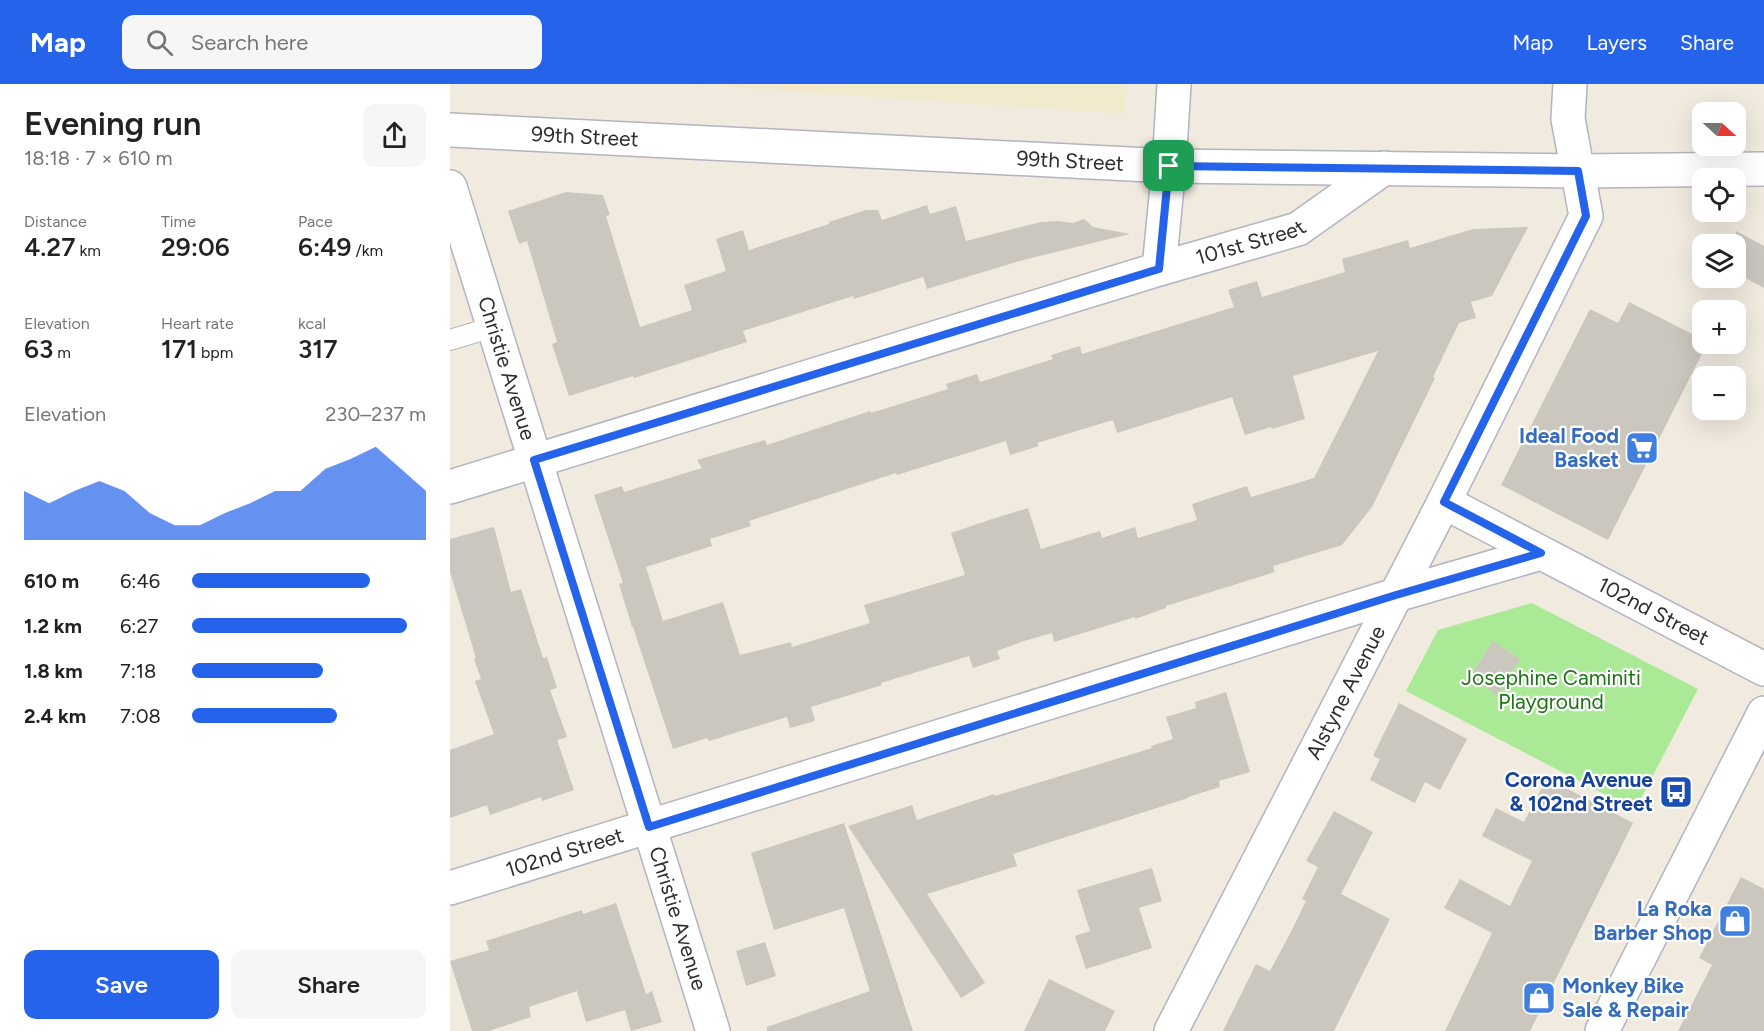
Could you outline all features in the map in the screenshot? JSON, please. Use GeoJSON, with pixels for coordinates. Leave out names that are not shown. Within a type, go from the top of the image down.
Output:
{"type":"FeatureCollection","features":[{"type":"Feature","properties":{"kind":"street"},"geometry":{"type":"LineString","coordinates":[[1159,269],[1174,84]]}},
{"type":"Feature","properties":{"kind":"street","name":"Alstyne Avenue"},"geometry":{"type":"LineString","coordinates":[[1171,1031],[1444,502],[1586,216],[1568,119],[1570,84]]}},
{"type":"Feature","properties":{"kind":"street","name":"99th Street"},"geometry":{"type":"LineString","coordinates":[[450,130],[1169,166],[1578,171],[1764,169]]}},
{"type":"Feature","properties":{"kind":"street","name":"101st Street"},"geometry":{"type":"LineString","coordinates":[[450,487],[1159,269],[1298,229],[1384,168]]}},
{"type":"Feature","properties":{"kind":"street","name":"Christie Avenue"},"geometry":{"type":"LineString","coordinates":[[450,187],[713,1031]]}},
{"type":"Feature","properties":{"kind":"street","name":"102nd Street"},"geometry":{"type":"LineString","coordinates":[[1444,502],[1764,669]]}},
{"type":"Feature","properties":{"kind":"street","name":"102nd Street"},"geometry":{"type":"LineString","coordinates":[[450,888],[1396,595],[1541,553]]}},
{"type":"Feature","properties":{"kind":"street"},"geometry":{"type":"LineString","coordinates":[[1602,1031],[1764,713]]}},
{"type":"Feature","properties":{"kind":"lane"},"geometry":{"type":"LineString","coordinates":[[450,340],[493,327]]}},
{"type":"Feature","properties":{"kind":"shaded area"},"geometry":{"type":"Polygon","coordinates":[[[683,84],[1126,84],[1124,114],[683,84]]]}},
{"type":"Feature","properties":{"kind":"green space","name":"Josephine Caminiti Playground"},"geometry":{"type":"Polygon","coordinates":[[[1532,603],[1698,689],[1635,810],[1406,691],[1438,630],[1532,603]]]}},
{"type":"Feature","properties":{"kind":"building"},"geometry":{"type":"Polygon","coordinates":[[[566,192],[603,195],[610,215],[606,216],[640,327],[692,310],[684,285],[726,271],[716,239],[743,230],[749,250],[866,210],[878,210],[882,220],[927,205],[930,214],[956,206],[966,241],[1041,222],[1073,223],[1084,219],[1093,227],[1130,234],[1023,260],[927,289],[923,277],[854,299],[853,296],[743,331],[747,342],[569,396],[552,344],[557,342],[527,241],[519,244],[508,211],[566,192]]]}},
{"type":"Feature","properties":{"kind":"building"},"geometry":{"type":"Polygon","coordinates":[[[1528,227],[1492,296],[1471,302],[1476,318],[1459,323],[1433,377],[1435,378],[1372,507],[1342,545],[1273,566],[1275,572],[1166,606],[1166,608],[1135,619],[1135,617],[1054,642],[1052,633],[1024,641],[997,651],[1000,659],[973,668],[969,656],[881,683],[882,685],[811,707],[815,721],[790,728],[787,717],[709,741],[707,738],[673,749],[632,627],[619,584],[623,583],[594,495],[622,486],[624,492],[702,468],[697,460],[765,440],[767,445],[870,411],[871,413],[948,389],[946,384],[977,374],[980,382],[1053,359],[1051,355],[1080,346],[1082,354],[1234,307],[1228,290],[1257,281],[1262,297],[1345,272],[1342,259],[1408,240],[1410,248],[1473,229],[1528,227]],[[1378,351],[1293,376],[1305,419],[1272,429],[1271,427],[1245,435],[1232,397],[1117,433],[1113,420],[1037,443],[1039,446],[1010,455],[1006,441],[897,475],[896,473],[749,521],[751,526],[710,539],[712,546],[646,567],[663,621],[723,602],[740,655],[791,642],[792,647],[870,623],[864,605],[965,575],[951,533],[989,520],[1028,508],[1041,549],[1100,531],[1102,538],[1135,527],[1138,538],[1197,520],[1192,504],[1247,486],[1251,497],[1314,478],[1378,351]]]}},
{"type":"Feature","properties":{"kind":"building"},"geometry":{"type":"Polygon","coordinates":[[[1746,236],[1764,246],[1764,288],[1746,278],[1746,236]]]}},
{"type":"Feature","properties":{"kind":"building"},"geometry":{"type":"Polygon","coordinates":[[[1629,302],[1692,334],[1692,354],[1702,354],[1696,366],[1692,366],[1692,374],[1608,540],[1501,485],[1590,309],[1618,323],[1629,302]]]}},
{"type":"Feature","properties":{"kind":"building"},"geometry":{"type":"Polygon","coordinates":[[[494,527],[511,592],[521,589],[543,658],[547,657],[557,688],[550,690],[567,737],[557,740],[574,790],[542,801],[541,797],[490,815],[487,805],[450,818],[450,750],[494,734],[475,681],[481,679],[450,572],[450,539],[494,527]]]}},
{"type":"Feature","properties":{"kind":"building"},"geometry":{"type":"Polygon","coordinates":[[[1493,641],[1520,659],[1497,695],[1470,677],[1493,641]]]}},
{"type":"Feature","properties":{"kind":"building"},"geometry":{"type":"Polygon","coordinates":[[[1226,692],[1250,772],[1219,781],[1220,787],[1013,854],[1017,866],[927,894],[985,983],[961,998],[848,826],[912,805],[917,820],[994,794],[995,796],[1152,748],[1151,746],[1173,739],[1166,717],[1196,708],[1195,702],[1226,692]]]}},
{"type":"Feature","properties":{"kind":"building"},"geometry":{"type":"Polygon","coordinates":[[[1399,703],[1467,739],[1440,790],[1425,782],[1415,803],[1370,780],[1380,759],[1373,756],[1399,703]]]}},
{"type":"Feature","properties":{"kind":"building"},"geometry":{"type":"Polygon","coordinates":[[[1547,778],[1633,823],[1530,1031],[1445,1031],[1492,933],[1444,908],[1460,879],[1510,906],[1532,861],[1482,836],[1496,808],[1524,822],[1547,778]]]}},
{"type":"Feature","properties":{"kind":"building"},"geometry":{"type":"Polygon","coordinates":[[[1334,811],[1373,832],[1341,894],[1390,919],[1334,1031],[1223,1031],[1256,964],[1270,971],[1291,932],[1306,901],[1302,899],[1318,867],[1306,861],[1334,811]]]}},
{"type":"Feature","properties":{"kind":"building"},"geometry":{"type":"Polygon","coordinates":[[[844,823],[913,1031],[767,1031],[767,1027],[870,991],[844,908],[774,930],[751,853],[844,823]]]}},
{"type":"Feature","properties":{"kind":"building"},"geometry":{"type":"Polygon","coordinates":[[[1152,868],[1162,901],[1139,908],[1152,948],[1086,969],[1075,936],[1090,931],[1077,890],[1152,868]]]}},
{"type":"Feature","properties":{"kind":"building"},"geometry":{"type":"Polygon","coordinates":[[[1741,877],[1764,889],[1764,1031],[1678,1031],[1712,965],[1699,958],[1741,877]]]}},
{"type":"Feature","properties":{"kind":"building"},"geometry":{"type":"Polygon","coordinates":[[[616,903],[646,994],[652,991],[662,1022],[631,1031],[625,1010],[586,1022],[577,991],[529,1007],[531,1017],[489,1031],[472,1031],[450,961],[489,950],[486,941],[582,910],[583,914],[616,903]]]}},
{"type":"Feature","properties":{"kind":"building"},"geometry":{"type":"Polygon","coordinates":[[[765,942],[776,976],[746,986],[736,951],[765,942]]]}},
{"type":"Feature","properties":{"kind":"building"},"geometry":{"type":"Polygon","coordinates":[[[1049,979],[1115,1011],[1105,1031],[1024,1031],[1049,979]]]}},
{"type":"Feature","properties":{"kind":"place","name":"Ideal Food Basket"},"geometry":{"type":"Point","coordinates":[1642,448]}},
{"type":"Feature","properties":{"kind":"place","name":"Corona Avenue & 102nd Street"},"geometry":{"type":"Point","coordinates":[1676,792]}},
{"type":"Feature","properties":{"kind":"place","name":"La Roka Barber Shop"},"geometry":{"type":"Point","coordinates":[1735,921]}},
{"type":"Feature","properties":{"kind":"place","name":"Monkey Bike Sale & Repair"},"geometry":{"type":"Point","coordinates":[1539,998]}},
{"type":"Feature","properties":{"kind":"route"},"geometry":{"type":"LineString","coordinates":[[1169,166],[1578,171],[1586,216],[1444,502],[1541,553],[1396,595],[649,827],[534,460],[1159,269],[1169,166]]}}]}
